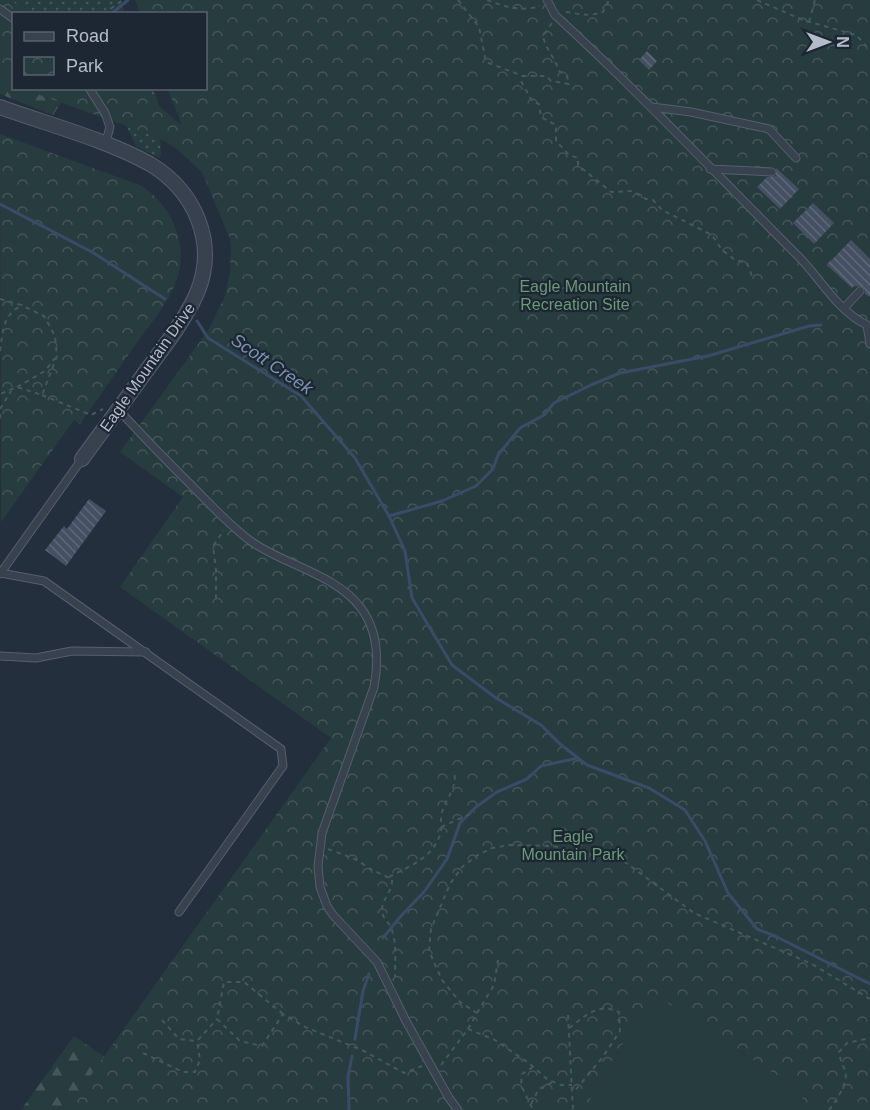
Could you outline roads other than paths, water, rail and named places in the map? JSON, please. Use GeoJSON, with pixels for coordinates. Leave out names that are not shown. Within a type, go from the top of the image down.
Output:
{"type":"FeatureCollection","features":[{"type":"Feature","properties":{"kind":"street","name":"Eagle Mountain Drive"},"geometry":{"type":"LineString","coordinates":[[0,108],[105,145],[151,165],[174,183],[189,200],[198,216],[205,249],[203,273],[192,304],[82,459]]}},
{"type":"Feature","properties":{"kind":"lane"},"geometry":{"type":"LineString","coordinates":[[548,1],[555,15],[652,107],[710,169],[800,257],[844,308],[855,319],[868,325],[870,344]]}},
{"type":"Feature","properties":{"kind":"lane"},"geometry":{"type":"LineString","coordinates":[[90,90],[105,113],[110,127],[105,145]]}},
{"type":"Feature","properties":{"kind":"lane"},"geometry":{"type":"LineString","coordinates":[[652,107],[691,112],[769,129],[796,158]]}},
{"type":"Feature","properties":{"kind":"lane"},"geometry":{"type":"LineString","coordinates":[[710,169],[772,172]]}},
{"type":"Feature","properties":{"kind":"lane"},"geometry":{"type":"LineString","coordinates":[[844,308],[860,291]]}},
{"type":"Feature","properties":{"kind":"lane"},"geometry":{"type":"LineString","coordinates":[[118,410],[229,523],[262,549],[344,591],[360,606],[368,618],[375,641],[374,687],[331,806],[319,847],[319,879],[327,906],[377,962],[448,1098],[458,1110]]}},
{"type":"Feature","properties":{"kind":"lane"},"geometry":{"type":"LineString","coordinates":[[82,459],[0,574],[44,581],[281,749],[283,766],[179,912]]}},
{"type":"Feature","properties":{"kind":"lane"},"geometry":{"type":"LineString","coordinates":[[0,657],[36,658],[72,651],[146,652]]}},
{"type":"Feature","properties":{"kind":"waterway"},"geometry":{"type":"LineString","coordinates":[[113,12],[128,0]]}},
{"type":"Feature","properties":{"kind":"waterway","name":"Scott Creek"},"geometry":{"type":"LineString","coordinates":[[0,204],[92,252],[165,299]]}},
{"type":"Feature","properties":{"kind":"waterway"},"geometry":{"type":"LineString","coordinates":[[197,321],[208,338],[301,396],[355,458],[389,516],[405,551],[412,598],[452,665],[496,698],[541,725],[560,744],[587,765],[649,788],[685,810],[705,841],[728,893],[757,929],[870,984]]}},
{"type":"Feature","properties":{"kind":"waterway"},"geometry":{"type":"LineString","coordinates":[[389,516],[442,501],[476,486],[493,469],[498,455],[520,428],[544,415],[554,403],[591,385],[620,373],[708,356],[809,326],[821,325]]}},
{"type":"Feature","properties":{"kind":"waterway"},"geometry":{"type":"LineString","coordinates":[[383,938],[424,892],[447,859],[460,823],[476,807],[497,792],[527,779],[541,766],[578,758]]}},
{"type":"Feature","properties":{"kind":"waterway"},"geometry":{"type":"LineString","coordinates":[[355,1039],[363,991],[369,974]]}},
{"type":"Feature","properties":{"kind":"waterway"},"geometry":{"type":"LineString","coordinates":[[349,1110],[348,1077],[352,1056]]}},
{"type":"Feature","properties":{"kind":"park label","name":"Eagle Mountain Recreation Site"},"geometry":{"type":"Point","coordinates":[575,295]}},
{"type":"Feature","properties":{"kind":"park label","name":"Eagle Mountain Park"},"geometry":{"type":"Point","coordinates":[573,845]}}]}
